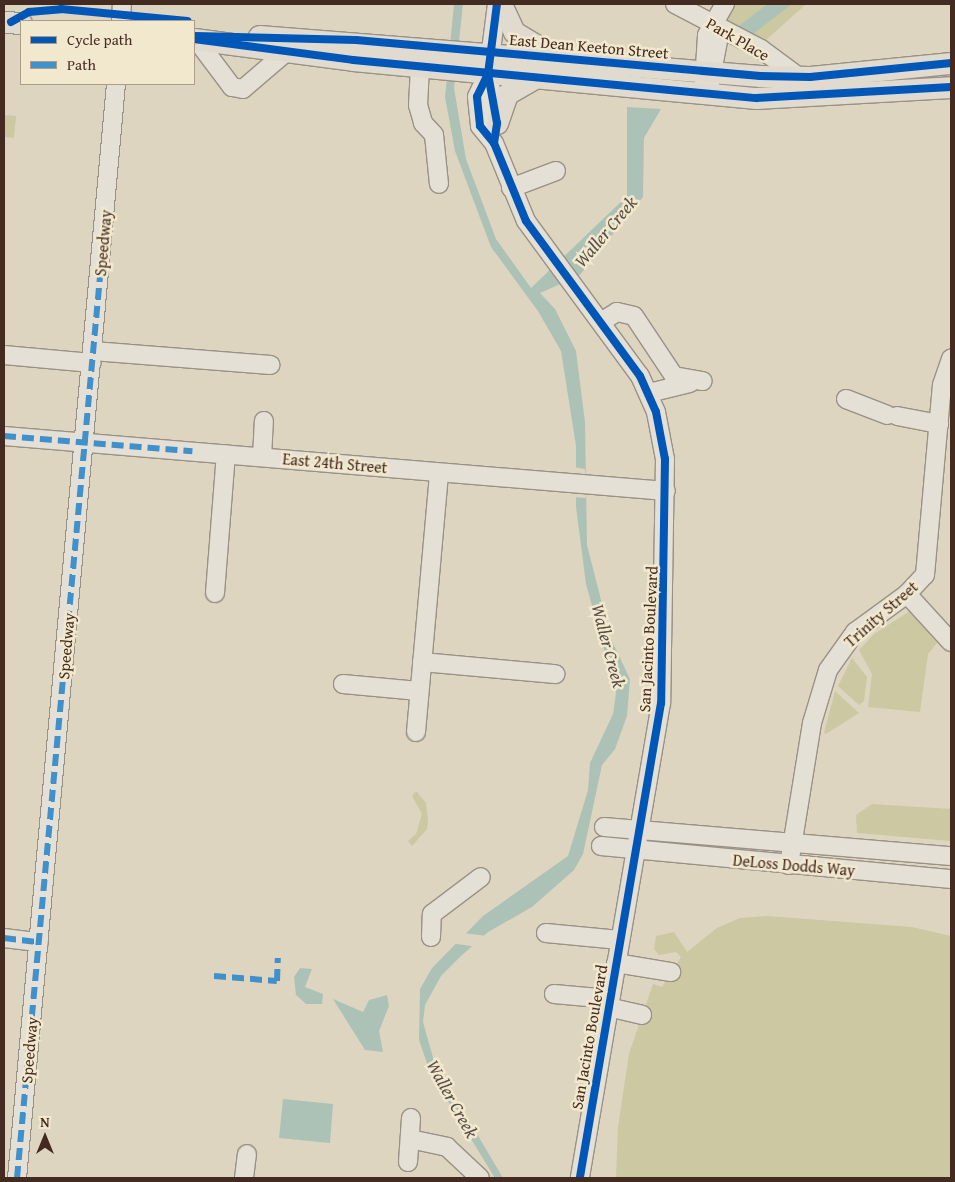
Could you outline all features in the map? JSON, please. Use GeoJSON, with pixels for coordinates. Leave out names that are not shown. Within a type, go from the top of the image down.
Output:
{"type":"FeatureCollection","features":[{"type":"Feature","properties":{"kind":"main road"},"geometry":{"type":"LineString","coordinates":[[499,4],[514,32],[544,51],[567,57]]}},
{"type":"Feature","properties":{"kind":"main road"},"geometry":{"type":"LineString","coordinates":[[4,22],[20,23]]}},
{"type":"Feature","properties":{"kind":"main road","name":"East Dean Keeton Street"},"geometry":{"type":"LineString","coordinates":[[195,38],[356,40],[567,57],[709,71],[799,77],[951,63]]}},
{"type":"Feature","properties":{"kind":"main road"},"geometry":{"type":"LineString","coordinates":[[195,38],[286,52],[420,67],[706,93],[819,97],[951,87]]}},
{"type":"Feature","properties":{"kind":"main road"},"geometry":{"type":"LineString","coordinates":[[496,133],[507,94],[534,78]]}},
{"type":"Feature","properties":{"kind":"street"},"geometry":{"type":"LineString","coordinates":[[120,20],[122,4]]}},
{"type":"Feature","properties":{"kind":"street","name":"San Jacinto Boulevard"},"geometry":{"type":"LineString","coordinates":[[499,4],[490,51],[488,74],[496,133],[511,188],[526,221],[546,250],[581,293],[649,393],[662,434],[666,491],[663,674],[640,829],[580,1178]]}},
{"type":"Feature","properties":{"kind":"street","name":"Park Place"},"geometry":{"type":"LineString","coordinates":[[675,4],[761,49],[799,77]]}},
{"type":"Feature","properties":{"kind":"street"},"geometry":{"type":"LineString","coordinates":[[706,93],[709,71],[719,36],[716,26],[726,4]]}},
{"type":"Feature","properties":{"kind":"street"},"geometry":{"type":"LineString","coordinates":[[195,39],[232,87],[243,89],[286,52]]}},
{"type":"Feature","properties":{"kind":"street"},"geometry":{"type":"LineString","coordinates":[[420,67],[418,105],[423,123],[434,135],[439,184]]}},
{"type":"Feature","properties":{"kind":"street","name":"Speedway"},"geometry":{"type":"LineString","coordinates":[[18,1178],[116,85]]}},
{"type":"Feature","properties":{"kind":"street"},"geometry":{"type":"LineString","coordinates":[[511,188],[556,171]]}},
{"type":"Feature","properties":{"kind":"street"},"geometry":{"type":"LineString","coordinates":[[601,322],[617,312],[634,316],[671,372],[679,378],[703,382],[668,385],[649,393]]}},
{"type":"Feature","properties":{"kind":"street"},"geometry":{"type":"LineString","coordinates":[[4,355],[270,365]]}},
{"type":"Feature","properties":{"kind":"street","name":"Trinity Street"},"geometry":{"type":"LineString","coordinates":[[789,865],[812,723],[828,670],[855,632],[907,594],[925,574],[929,559],[942,385],[951,359]]}},
{"type":"Feature","properties":{"kind":"street"},"geometry":{"type":"LineString","coordinates":[[846,398],[892,416],[939,424]]}},
{"type":"Feature","properties":{"kind":"street"},"geometry":{"type":"LineString","coordinates":[[262,457],[264,421]]}},
{"type":"Feature","properties":{"kind":"street","name":"East 24th Street"},"geometry":{"type":"LineString","coordinates":[[4,436],[666,491]]}},
{"type":"Feature","properties":{"kind":"street"},"geometry":{"type":"LineString","coordinates":[[215,593],[226,454]]}},
{"type":"Feature","properties":{"kind":"street"},"geometry":{"type":"LineString","coordinates":[[416,732],[439,473]]}},
{"type":"Feature","properties":{"kind":"street"},"geometry":{"type":"LineString","coordinates":[[907,594],[951,642]]}},
{"type":"Feature","properties":{"kind":"street"},"geometry":{"type":"LineString","coordinates":[[422,662],[554,674]]}},
{"type":"Feature","properties":{"kind":"street"},"geometry":{"type":"LineString","coordinates":[[343,684],[419,691]]}},
{"type":"Feature","properties":{"kind":"street","name":"DeLoss Dodds Way"},"geometry":{"type":"LineString","coordinates":[[604,827],[951,856]]}},
{"type":"Feature","properties":{"kind":"street","name":"DeLoss Dodds Way"},"geometry":{"type":"LineString","coordinates":[[601,846],[636,851],[951,879]]}},
{"type":"Feature","properties":{"kind":"street"},"geometry":{"type":"LineString","coordinates":[[922,876],[924,854]]}},
{"type":"Feature","properties":{"kind":"street"},"geometry":{"type":"LineString","coordinates":[[431,938],[432,914],[481,876]]}},
{"type":"Feature","properties":{"kind":"street"},"geometry":{"type":"LineString","coordinates":[[546,933],[620,940]]}},
{"type":"Feature","properties":{"kind":"street"},"geometry":{"type":"LineString","coordinates":[[4,938],[39,942]]}},
{"type":"Feature","properties":{"kind":"street"},"geometry":{"type":"LineString","coordinates":[[616,963],[671,972]]}},
{"type":"Feature","properties":{"kind":"street"},"geometry":{"type":"LineString","coordinates":[[554,994],[609,1003],[642,1015]]}},
{"type":"Feature","properties":{"kind":"street"},"geometry":{"type":"LineString","coordinates":[[408,1162],[411,1118]]}},
{"type":"Feature","properties":{"kind":"street"},"geometry":{"type":"LineString","coordinates":[[410,1139],[447,1147],[480,1178]]}},
{"type":"Feature","properties":{"kind":"street"},"geometry":{"type":"LineString","coordinates":[[244,1178],[247,1154]]}},
{"type":"Feature","properties":{"kind":"shaded area"},"geometry":{"type":"Polygon","coordinates":[[[733,4],[806,4],[765,41],[724,19],[733,4]]]}},
{"type":"Feature","properties":{"kind":"shaded area"},"geometry":{"type":"Polygon","coordinates":[[[4,115],[16,116],[14,138],[4,137],[4,115]]]}},
{"type":"Feature","properties":{"kind":"shaded area"},"geometry":{"type":"Polygon","coordinates":[[[910,611],[937,643],[928,654],[920,712],[868,707],[872,674],[859,650],[874,634],[910,611]]]}},
{"type":"Feature","properties":{"kind":"shaded area"},"geometry":{"type":"Polygon","coordinates":[[[852,658],[867,677],[864,701],[859,705],[838,686],[852,658]]]}},
{"type":"Feature","properties":{"kind":"shaded area"},"geometry":{"type":"Polygon","coordinates":[[[835,691],[859,713],[826,734],[824,733],[835,691]]]}},
{"type":"Feature","properties":{"kind":"shaded area"},"geometry":{"type":"Polygon","coordinates":[[[416,791],[426,803],[428,820],[427,829],[412,846],[408,841],[416,834],[422,814],[412,796],[416,791]]]}},
{"type":"Feature","properties":{"kind":"shaded area"},"geometry":{"type":"Polygon","coordinates":[[[872,804],[951,809],[951,841],[857,833],[856,815],[872,804]]]}},
{"type":"Feature","properties":{"kind":"shaded area"},"geometry":{"type":"Polygon","coordinates":[[[767,916],[912,927],[951,936],[951,1178],[616,1178],[618,1127],[629,1054],[653,984],[662,987],[681,957],[676,952],[659,955],[654,949],[656,936],[674,932],[687,952],[717,928],[740,918],[767,916]]]}},
{"type":"Feature","properties":{"kind":"water","name":"Waller Creek"},"geometry":{"type":"Polygon","coordinates":[[[454,4],[463,4],[454,88],[466,159],[496,239],[531,288],[627,196],[627,107],[661,109],[644,138],[643,197],[579,276],[540,293],[555,309],[576,351],[585,422],[587,545],[611,639],[630,679],[627,716],[615,749],[602,765],[583,854],[574,870],[532,907],[488,932],[461,956],[441,976],[425,1005],[423,1022],[434,1061],[503,1178],[495,1178],[430,1072],[419,1040],[420,989],[432,968],[483,916],[568,856],[588,790],[590,763],[613,714],[616,693],[586,584],[576,507],[576,446],[561,351],[538,311],[491,247],[455,151],[445,97],[454,4]]]}},
{"type":"Feature","properties":{"kind":"water"},"geometry":{"type":"Polygon","coordinates":[[[767,4],[792,4],[753,34],[738,27],[767,4]]]}},
{"type":"Feature","properties":{"kind":"water"},"geometry":{"type":"Polygon","coordinates":[[[300,968],[312,969],[305,987],[323,994],[322,1004],[306,1004],[296,995],[294,977],[300,968]]]}},
{"type":"Feature","properties":{"kind":"water"},"geometry":{"type":"Polygon","coordinates":[[[387,995],[389,1006],[379,1031],[383,1052],[365,1050],[333,999],[363,1012],[369,1000],[387,995]]]}},
{"type":"Feature","properties":{"kind":"water"},"geometry":{"type":"Polygon","coordinates":[[[283,1099],[333,1104],[330,1143],[279,1138],[283,1099]]]}},
{"type":"Feature","properties":{"kind":"pier"},"geometry":{"type":"Polygon","coordinates":[[[573,467],[585,469],[586,498],[573,497],[573,467]]]}},
{"type":"Feature","properties":{"kind":"pier"},"geometry":{"type":"Polygon","coordinates":[[[463,933],[487,936],[477,947],[451,943],[463,933]]]}},
{"type":"Feature","properties":{"kind":"marked path"},"geometry":{"type":"LineString","coordinates":[[17,1178],[102,255]]}},
{"type":"Feature","properties":{"kind":"marked path"},"geometry":{"type":"LineString","coordinates":[[4,436],[192,451]]}},
{"type":"Feature","properties":{"kind":"marked path"},"geometry":{"type":"LineString","coordinates":[[4,938],[39,942]]}},
{"type":"Feature","properties":{"kind":"marked path"},"geometry":{"type":"LineString","coordinates":[[214,976],[277,981],[278,958]]}},
{"type":"Feature","properties":{"kind":"cycle path"},"geometry":{"type":"LineString","coordinates":[[494,143],[497,123],[488,74],[497,4]]}},
{"type":"Feature","properties":{"kind":"cycle path"},"geometry":{"type":"LineString","coordinates":[[11,22],[29,12],[61,9],[176,20]]}},
{"type":"Feature","properties":{"kind":"cycle path"},"geometry":{"type":"LineString","coordinates":[[196,36],[356,40],[760,76],[810,77],[951,63]]}},
{"type":"Feature","properties":{"kind":"cycle path"},"geometry":{"type":"LineString","coordinates":[[195,39],[353,60],[756,98],[951,87]]}},
{"type":"Feature","properties":{"kind":"cycle path"},"geometry":{"type":"LineString","coordinates":[[488,74],[477,97],[480,126],[494,143],[526,221],[640,376],[656,412],[665,459],[661,703],[580,1178]]}}]}
